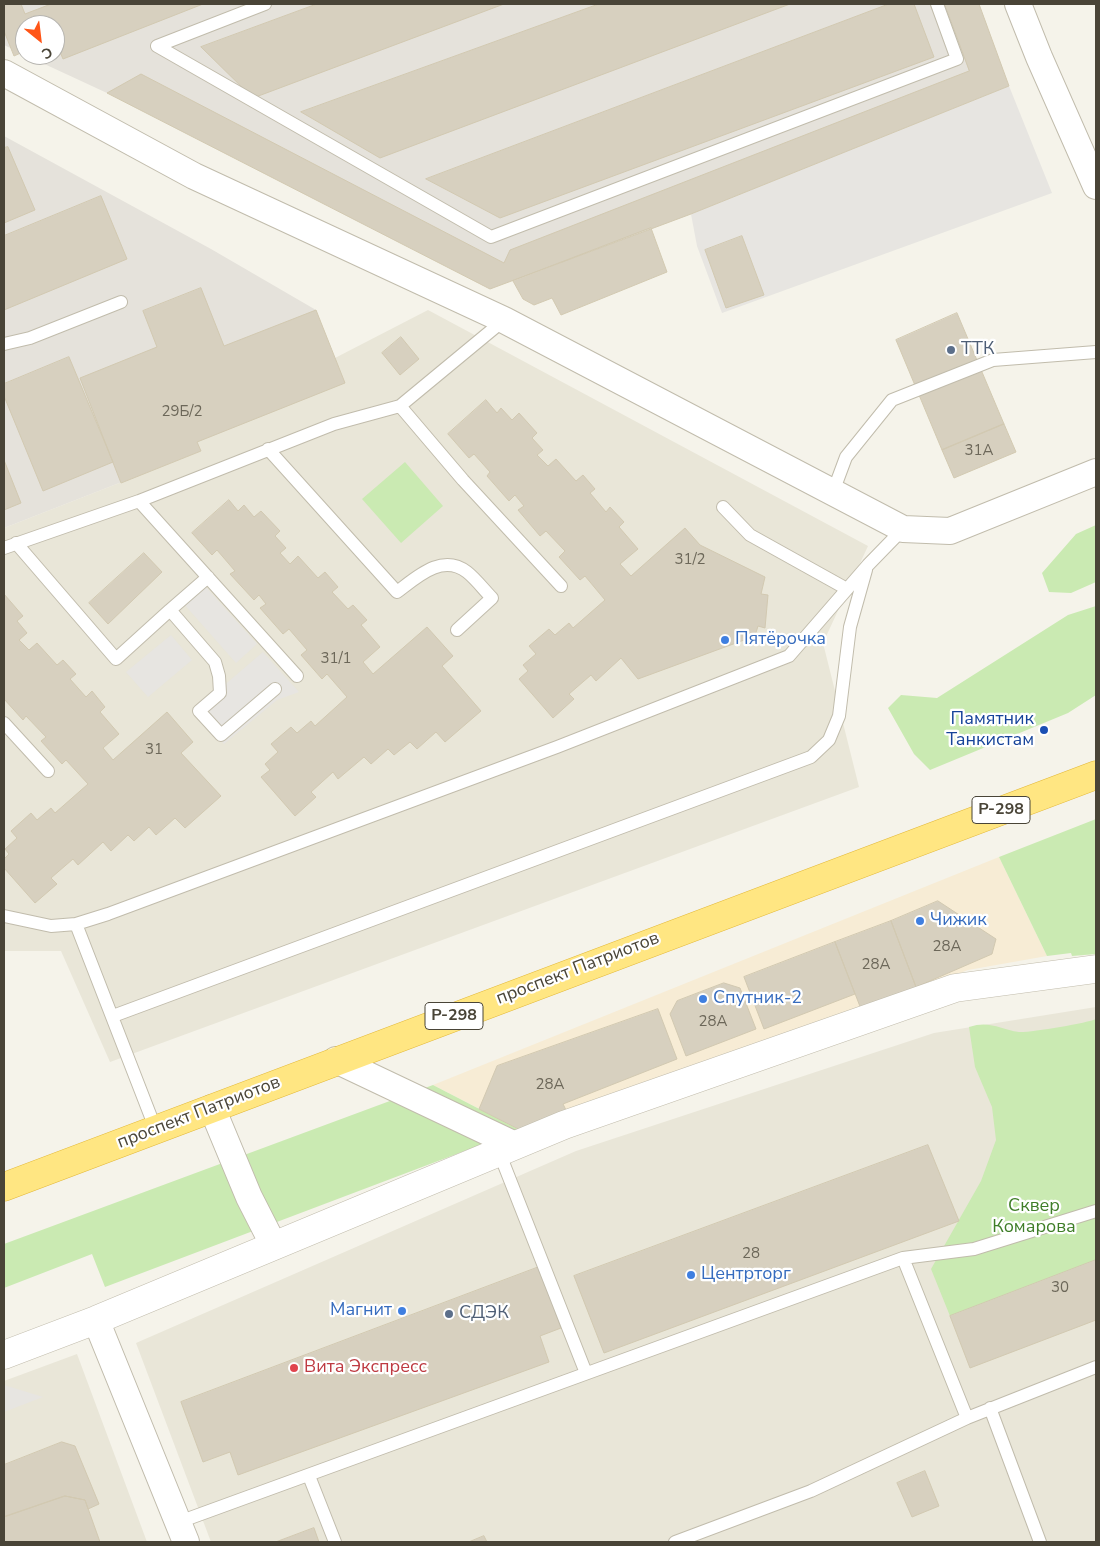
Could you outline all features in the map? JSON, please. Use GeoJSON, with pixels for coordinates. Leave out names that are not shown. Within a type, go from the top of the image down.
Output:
{"type":"FeatureCollection","features":[{"type":"Feature","properties":{"kind":"highway","name":"проспект Патриотов"},"geometry":{"type":"LineString","coordinates":[[4,1188],[336,1060],[1096,775]]}},
{"type":"Feature","properties":{"kind":"street"},"geometry":{"type":"LineString","coordinates":[[1018,4],[1039,57],[1096,186]]}},
{"type":"Feature","properties":{"kind":"street"},"geometry":{"type":"LineString","coordinates":[[4,73],[194,176],[504,320],[903,529],[950,531],[1096,472]]}},
{"type":"Feature","properties":{"kind":"street"},"geometry":{"type":"LineString","coordinates":[[4,1356],[96,1320],[564,1125],[955,988],[1096,969]]}},
{"type":"Feature","properties":{"kind":"street"},"geometry":{"type":"LineString","coordinates":[[336,1060],[507,1148]]}},
{"type":"Feature","properties":{"kind":"street"},"geometry":{"type":"LineString","coordinates":[[212,1108],[249,1197],[274,1246]]}},
{"type":"Feature","properties":{"kind":"street"},"geometry":{"type":"LineString","coordinates":[[96,1320],[183,1532]]}},
{"type":"Feature","properties":{"kind":"lane"},"geometry":{"type":"LineString","coordinates":[[264,4],[158,46],[491,237],[957,59],[937,4]]}},
{"type":"Feature","properties":{"kind":"lane"},"geometry":{"type":"LineString","coordinates":[[4,344],[30,338],[121,302]]}},
{"type":"Feature","properties":{"kind":"lane"},"geometry":{"type":"LineString","coordinates":[[4,548],[139,501],[268,448],[334,424],[400,406],[504,320]]}},
{"type":"Feature","properties":{"kind":"lane"},"geometry":{"type":"LineString","coordinates":[[833,492],[846,457],[892,400],[993,360],[1096,352]]}},
{"type":"Feature","properties":{"kind":"lane"},"geometry":{"type":"LineString","coordinates":[[400,406],[463,480],[561,586]]}},
{"type":"Feature","properties":{"kind":"lane"},"geometry":{"type":"LineString","coordinates":[[268,448],[397,592],[425,570],[448,564],[466,571],[492,598],[457,630]]}},
{"type":"Feature","properties":{"kind":"lane"},"geometry":{"type":"LineString","coordinates":[[139,501],[297,676]]}},
{"type":"Feature","properties":{"kind":"lane"},"geometry":{"type":"LineString","coordinates":[[723,507],[750,535],[847,588]]}},
{"type":"Feature","properties":{"kind":"lane"},"geometry":{"type":"LineString","coordinates":[[4,916],[51,926],[76,924],[108,914],[549,751],[789,656],[847,588],[903,529]]}},
{"type":"Feature","properties":{"kind":"lane"},"geometry":{"type":"LineString","coordinates":[[16,543],[116,659],[208,577]]}},
{"type":"Feature","properties":{"kind":"lane"},"geometry":{"type":"LineString","coordinates":[[113,1016],[811,757],[829,740],[839,716],[850,627],[868,565]]}},
{"type":"Feature","properties":{"kind":"lane"},"geometry":{"type":"LineString","coordinates":[[170,610],[215,662],[220,676],[220,693],[199,711],[221,735],[275,689]]}},
{"type":"Feature","properties":{"kind":"lane"},"geometry":{"type":"LineString","coordinates":[[4,723],[48,771]]}},
{"type":"Feature","properties":{"kind":"lane"},"geometry":{"type":"LineString","coordinates":[[76,924],[156,1130]]}},
{"type":"Feature","properties":{"kind":"lane"},"geometry":{"type":"LineString","coordinates":[[507,1148],[586,1373]]}},
{"type":"Feature","properties":{"kind":"lane"},"geometry":{"type":"LineString","coordinates":[[183,1532],[309,1476],[903,1258],[974,1249],[1096,1211]]}},
{"type":"Feature","properties":{"kind":"lane"},"geometry":{"type":"LineString","coordinates":[[903,1258],[966,1418]]}},
{"type":"Feature","properties":{"kind":"lane"},"geometry":{"type":"LineString","coordinates":[[675,1542],[811,1491],[966,1418],[1096,1367]]}},
{"type":"Feature","properties":{"kind":"lane"},"geometry":{"type":"LineString","coordinates":[[990,1408],[1040,1542]]}},
{"type":"Feature","properties":{"kind":"lane"},"geometry":{"type":"LineString","coordinates":[[309,1476],[335,1542]]}},
{"type":"Feature","properties":{"kind":"shaded area"},"geometry":{"type":"Polygon","coordinates":[[[4,4],[979,4],[1009,86],[691,214],[490,289],[107,93],[47,65],[65,65],[65,15],[15,15],[15,50],[4,45],[4,4]]]}},
{"type":"Feature","properties":{"kind":"shaded area"},"geometry":{"type":"Polygon","coordinates":[[[1009,86],[1052,193],[722,313],[697,246],[691,214],[1009,86]]]}},
{"type":"Feature","properties":{"kind":"shaded area"},"geometry":{"type":"Polygon","coordinates":[[[4,136],[211,249],[316,310],[345,383],[198,442],[201,451],[4,528],[4,136]]]}},
{"type":"Feature","properties":{"kind":"shaded area"},"geometry":{"type":"Polygon","coordinates":[[[428,310],[868,546],[823,643],[859,787],[110,1062],[61,951],[4,951],[4,528],[201,451],[197,442],[335,358],[428,310]]]}},
{"type":"Feature","properties":{"kind":"shaded area"},"geometry":{"type":"Polygon","coordinates":[[[204,585],[257,644],[236,663],[183,603],[204,585]]]}},
{"type":"Feature","properties":{"kind":"shaded area"},"geometry":{"type":"Polygon","coordinates":[[[171,635],[192,660],[148,697],[126,672],[171,635]]]}},
{"type":"Feature","properties":{"kind":"shaded area"},"geometry":{"type":"Polygon","coordinates":[[[263,652],[299,692],[277,700],[224,744],[194,711],[263,652]]]}},
{"type":"Feature","properties":{"kind":"shaded area"},"geometry":{"type":"Polygon","coordinates":[[[999,857],[1047,956],[968,970],[530,1135],[433,1085],[999,857]]]}},
{"type":"Feature","properties":{"kind":"shaded area"},"geometry":{"type":"Polygon","coordinates":[[[1096,1007],[1096,1542],[211,1542],[136,1343],[576,1151],[934,1033],[1096,1007]]]}},
{"type":"Feature","properties":{"kind":"shaded area"},"geometry":{"type":"Polygon","coordinates":[[[77,1354],[147,1542],[4,1542],[4,1381],[77,1354]]]}},
{"type":"Feature","properties":{"kind":"shaded area"},"geometry":{"type":"Polygon","coordinates":[[[4,1385],[43,1397],[4,1412],[4,1385]]]}},
{"type":"Feature","properties":{"kind":"green space"},"geometry":{"type":"Polygon","coordinates":[[[405,462],[443,506],[401,543],[362,499],[405,462]]]}},
{"type":"Feature","properties":{"kind":"green space"},"geometry":{"type":"Polygon","coordinates":[[[1096,525],[1096,582],[1071,593],[1049,592],[1042,573],[1076,534],[1096,525]]]}},
{"type":"Feature","properties":{"kind":"green space"},"geometry":{"type":"Polygon","coordinates":[[[1096,606],[1096,695],[1068,713],[930,770],[914,754],[888,708],[901,695],[937,698],[1068,615],[1096,606]]]}},
{"type":"Feature","properties":{"kind":"green space"},"geometry":{"type":"Polygon","coordinates":[[[1096,819],[1096,954],[1072,956],[1071,953],[1047,956],[999,857],[1096,819]]]}},
{"type":"Feature","properties":{"kind":"green space","name":"Сквер Комарова"},"geometry":{"type":"Polygon","coordinates":[[[1096,1019],[1096,1260],[950,1316],[931,1269],[981,1181],[996,1140],[992,1107],[975,1067],[969,1027],[983,1024],[1025,1032],[1096,1019]]]}},
{"type":"Feature","properties":{"kind":"green space"},"geometry":{"type":"Polygon","coordinates":[[[433,1085],[520,1130],[105,1287],[92,1254],[4,1288],[4,1244],[433,1085]]]}},
{"type":"Feature","properties":{"kind":"building"},"geometry":{"type":"Polygon","coordinates":[[[4,4],[21,4],[25,14],[51,4],[203,4],[65,58],[65,15],[15,15],[14,56],[4,31],[4,4]]]}},
{"type":"Feature","properties":{"kind":"building"},"geometry":{"type":"Polygon","coordinates":[[[317,4],[504,4],[253,98],[201,47],[317,4]]]}},
{"type":"Feature","properties":{"kind":"building"},"geometry":{"type":"Polygon","coordinates":[[[599,4],[790,4],[380,158],[301,112],[599,4]]]}},
{"type":"Feature","properties":{"kind":"building"},"geometry":{"type":"Polygon","coordinates":[[[889,4],[914,4],[934,57],[500,218],[426,179],[889,4]]]}},
{"type":"Feature","properties":{"kind":"building"},"geometry":{"type":"Polygon","coordinates":[[[945,4],[979,4],[1009,86],[691,214],[490,289],[107,93],[141,74],[504,263],[510,250],[969,71],[945,4]]]}},
{"type":"Feature","properties":{"kind":"building"},"geometry":{"type":"Polygon","coordinates":[[[8,147],[35,210],[4,223],[4,148],[8,147]]]}},
{"type":"Feature","properties":{"kind":"building"},"geometry":{"type":"Polygon","coordinates":[[[101,196],[127,259],[4,310],[4,236],[101,196]]]}},
{"type":"Feature","properties":{"kind":"building"},"geometry":{"type":"Polygon","coordinates":[[[651,228],[667,272],[561,315],[552,298],[534,305],[523,299],[513,281],[651,228]]]}},
{"type":"Feature","properties":{"kind":"building"},"geometry":{"type":"Polygon","coordinates":[[[742,236],[764,295],[726,308],[705,250],[742,236]]]}},
{"type":"Feature","properties":{"kind":"building"},"geometry":{"type":"Polygon","coordinates":[[[201,288],[224,346],[316,310],[345,383],[197,442],[201,451],[121,483],[80,378],[157,347],[143,311],[201,288]]]}},
{"type":"Feature","properties":{"kind":"building"},"geometry":{"type":"Polygon","coordinates":[[[957,313],[1004,424],[942,450],[896,340],[957,313]]]}},
{"type":"Feature","properties":{"kind":"building"},"geometry":{"type":"Polygon","coordinates":[[[401,337],[419,359],[400,375],[382,353],[401,337]]]}},
{"type":"Feature","properties":{"kind":"building"},"geometry":{"type":"Polygon","coordinates":[[[69,357],[113,462],[43,491],[4,396],[4,384],[69,357]]]}},
{"type":"Feature","properties":{"kind":"building"},"geometry":{"type":"Polygon","coordinates":[[[486,400],[497,413],[501,408],[512,420],[519,413],[537,433],[532,438],[543,450],[537,455],[548,466],[556,459],[576,481],[583,475],[595,489],[590,493],[606,512],[610,507],[624,522],[619,527],[638,549],[620,564],[631,576],[685,528],[700,545],[765,577],[761,594],[768,595],[765,628],[758,626],[755,636],[638,679],[621,658],[596,681],[591,675],[569,694],[574,699],[553,718],[519,679],[528,671],[523,665],[536,654],[529,646],[549,629],[555,635],[569,623],[573,628],[605,600],[585,576],[580,580],[559,557],[565,551],[546,531],[540,536],[518,510],[524,506],[515,495],[509,501],[487,476],[490,472],[474,454],[469,458],[448,434],[486,400]]]}},
{"type":"Feature","properties":{"kind":"building"},"geometry":{"type":"Polygon","coordinates":[[[1004,424],[1016,452],[954,478],[942,450],[1004,424]]]}},
{"type":"Feature","properties":{"kind":"building"},"geometry":{"type":"Polygon","coordinates":[[[4,460],[21,503],[4,510],[4,460]]]}},
{"type":"Feature","properties":{"kind":"building"},"geometry":{"type":"Polygon","coordinates":[[[229,500],[238,511],[244,505],[254,517],[261,511],[280,531],[275,536],[286,548],[280,553],[290,564],[298,556],[318,578],[325,572],[338,587],[332,592],[348,609],[353,605],[367,620],[361,625],[380,647],[363,662],[373,674],[427,627],[453,656],[442,666],[481,711],[445,742],[436,732],[417,749],[410,742],[394,755],[388,749],[371,764],[364,757],[338,779],[333,772],[311,792],[316,797],[295,816],[261,777],[270,770],[265,764],[278,752],[271,744],[291,727],[297,733],[311,721],[315,726],[347,697],[327,674],[322,679],[301,655],[307,650],[289,629],[283,634],[260,608],[266,604],[259,595],[254,600],[230,574],[235,571],[217,550],[212,555],[192,533],[229,500]]]}},
{"type":"Feature","properties":{"kind":"building"},"geometry":{"type":"Polygon","coordinates":[[[144,553],[162,572],[108,624],[89,603],[144,553]]]}},
{"type":"Feature","properties":{"kind":"building"},"geometry":{"type":"Polygon","coordinates":[[[4,594],[23,616],[17,621],[27,633],[19,640],[29,650],[37,643],[57,665],[63,660],[76,674],[70,679],[86,697],[92,691],[105,707],[100,712],[119,734],[103,748],[113,760],[167,712],[193,742],[181,753],[221,796],[185,828],[175,818],[156,835],[149,827],[134,841],[128,835],[111,851],[103,842],[78,865],[73,859],[51,878],[57,884],[35,903],[4,868],[4,859],[9,854],[5,849],[17,838],[11,831],[31,813],[37,820],[51,808],[55,813],[88,784],[66,760],[62,764],[41,741],[46,737],[26,716],[23,720],[4,699],[4,594]]]}},
{"type":"Feature","properties":{"kind":"building"},"geometry":{"type":"Polygon","coordinates":[[[938,901],[996,939],[992,954],[916,987],[891,921],[938,901]]]}},
{"type":"Feature","properties":{"kind":"building"},"geometry":{"type":"Polygon","coordinates":[[[891,921],[916,987],[861,1009],[835,942],[891,921]]]}},
{"type":"Feature","properties":{"kind":"building"},"geometry":{"type":"Polygon","coordinates":[[[835,942],[855,994],[764,1029],[744,977],[835,942]]]}},
{"type":"Feature","properties":{"kind":"building"},"geometry":{"type":"Polygon","coordinates":[[[724,983],[740,988],[756,1029],[686,1056],[670,1014],[677,1001],[724,983]]]}},
{"type":"Feature","properties":{"kind":"building"},"geometry":{"type":"Polygon","coordinates":[[[658,1009],[677,1059],[563,1104],[570,1118],[530,1135],[479,1109],[497,1066],[658,1009]]]}},
{"type":"Feature","properties":{"kind":"building"},"geometry":{"type":"Polygon","coordinates":[[[928,1145],[959,1221],[604,1353],[574,1276],[928,1145]]]}},
{"type":"Feature","properties":{"kind":"building"},"geometry":{"type":"Polygon","coordinates":[[[1096,1260],[1096,1320],[970,1368],[950,1316],[1096,1260]]]}},
{"type":"Feature","properties":{"kind":"building"},"geometry":{"type":"Polygon","coordinates":[[[539,1267],[561,1328],[540,1336],[549,1362],[238,1475],[230,1452],[203,1462],[181,1402],[539,1267]]]}},
{"type":"Feature","properties":{"kind":"building"},"geometry":{"type":"Polygon","coordinates":[[[62,1442],[75,1446],[99,1504],[88,1509],[85,1500],[65,1496],[4,1517],[4,1465],[62,1442]]]}},
{"type":"Feature","properties":{"kind":"building"},"geometry":{"type":"Polygon","coordinates":[[[925,1471],[939,1506],[912,1517],[897,1483],[925,1471]]]}},
{"type":"Feature","properties":{"kind":"building"},"geometry":{"type":"Polygon","coordinates":[[[65,1496],[85,1500],[100,1542],[4,1542],[4,1517],[65,1496]]]}},
{"type":"Feature","properties":{"kind":"building"},"geometry":{"type":"Polygon","coordinates":[[[314,1528],[319,1542],[276,1542],[314,1528]]]}},
{"type":"Feature","properties":{"kind":"building"},"geometry":{"type":"Polygon","coordinates":[[[484,1536],[487,1542],[469,1542],[484,1536]]]}},
{"type":"Feature","properties":{"kind":"place","name":"ТТК"},"geometry":{"type":"Point","coordinates":[951,350]}},
{"type":"Feature","properties":{"kind":"place","name":"Пятёрочка"},"geometry":{"type":"Point","coordinates":[725,640]}},
{"type":"Feature","properties":{"kind":"place","name":"Памятник Танкистам"},"geometry":{"type":"Point","coordinates":[1044,730]}},
{"type":"Feature","properties":{"kind":"place","name":"Чижик"},"geometry":{"type":"Point","coordinates":[920,921]}},
{"type":"Feature","properties":{"kind":"place","name":"Спутник-2"},"geometry":{"type":"Point","coordinates":[703,999]}},
{"type":"Feature","properties":{"kind":"place","name":"Центрторг"},"geometry":{"type":"Point","coordinates":[691,1275]}},
{"type":"Feature","properties":{"kind":"place","name":"Магнит"},"geometry":{"type":"Point","coordinates":[402,1311]}},
{"type":"Feature","properties":{"kind":"place","name":"СДЭК"},"geometry":{"type":"Point","coordinates":[449,1314]}},
{"type":"Feature","properties":{"kind":"place","name":"Вита Экспресс"},"geometry":{"type":"Point","coordinates":[294,1368]}}]}
